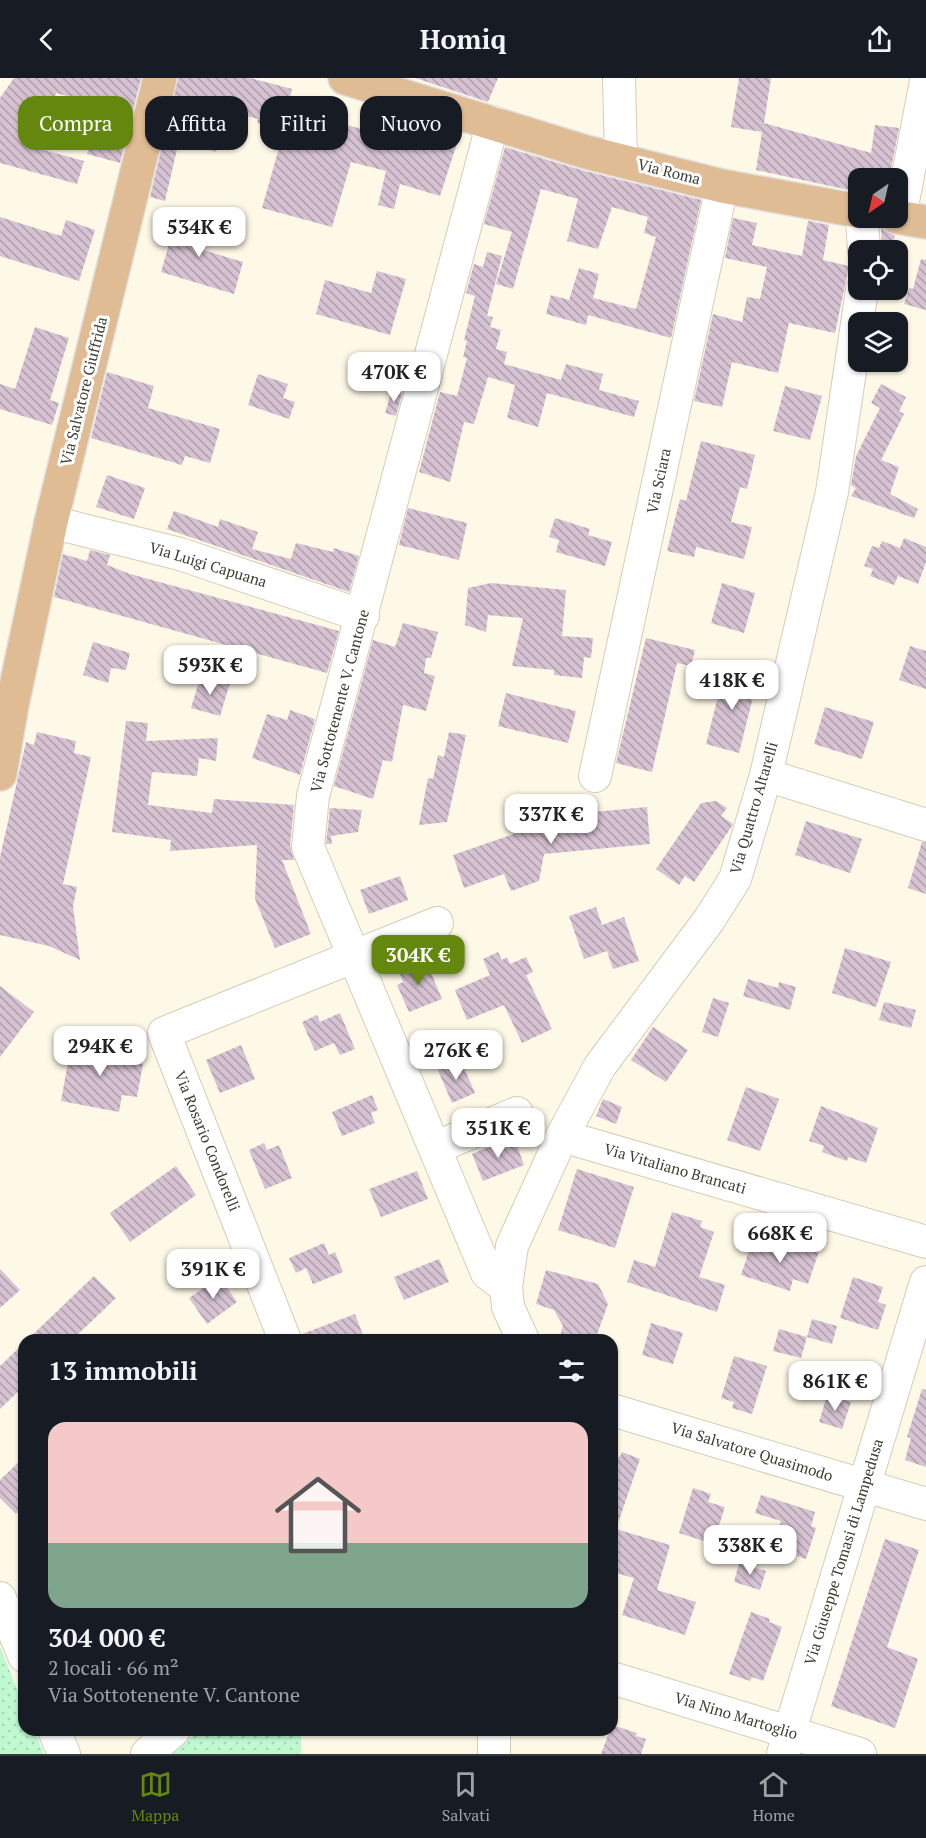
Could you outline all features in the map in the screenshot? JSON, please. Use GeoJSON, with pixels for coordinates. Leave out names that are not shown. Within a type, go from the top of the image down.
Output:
{"type":"FeatureCollection","features":[{"type":"Feature","properties":{"kind":"main road","name":"Via Salvatore Giuffrida"},"geometry":{"type":"LineString","coordinates":[[0,774],[6,719],[51,522],[160,78]]}},
{"type":"Feature","properties":{"kind":"main road","name":"Via Roma"},"geometry":{"type":"LineString","coordinates":[[345,78],[616,159],[722,186],[848,209]]}},
{"type":"Feature","properties":{"kind":"street"},"geometry":{"type":"LineString","coordinates":[[603,78],[616,159]]}},
{"type":"Feature","properties":{"kind":"street"},"geometry":{"type":"LineString","coordinates":[[616,159],[620,78]]}},
{"type":"Feature","properties":{"kind":"street"},"geometry":{"type":"LineString","coordinates":[[908,219],[926,81]]}},
{"type":"Feature","properties":{"kind":"street","name":"Via Sottotenente V. Cantone"},"geometry":{"type":"LineString","coordinates":[[493,122],[363,616],[313,796],[308,847],[487,1273],[506,1287]]}},
{"type":"Feature","properties":{"kind":"street","name":"Via Sciara"},"geometry":{"type":"LineString","coordinates":[[595,776],[722,186]]}},
{"type":"Feature","properties":{"kind":"street","name":"Via Quattro Altarelli"},"geometry":{"type":"LineString","coordinates":[[520,1334],[508,1307],[506,1287],[512,1246],[562,1136],[600,1066],[709,920],[735,879],[765,775],[832,492],[861,300]]}},
{"type":"Feature","properties":{"kind":"street","name":"Via Luigi Capuana"},"geometry":{"type":"LineString","coordinates":[[51,522],[180,554],[363,616]]}},
{"type":"Feature","properties":{"kind":"street"},"geometry":{"type":"LineString","coordinates":[[765,775],[926,825]]}},
{"type":"Feature","properties":{"kind":"street"},"geometry":{"type":"LineString","coordinates":[[355,958],[437,923]]}},
{"type":"Feature","properties":{"kind":"street","name":"Via Rosario Condorelli"},"geometry":{"type":"LineString","coordinates":[[283,1334],[164,1033],[355,958]]}},
{"type":"Feature","properties":{"kind":"street"},"geometry":{"type":"LineString","coordinates":[[435,1148],[517,1113]]}},
{"type":"Feature","properties":{"kind":"street","name":"Via Vitaliano Brancati"},"geometry":{"type":"LineString","coordinates":[[562,1136],[926,1242]]}},
{"type":"Feature","properties":{"kind":"street","name":"Via Giuseppe Tomasi di Lampedusa"},"geometry":{"type":"LineString","coordinates":[[786,1743],[926,1282]]}},
{"type":"Feature","properties":{"kind":"street","name":"Via Salvatore Quasimodo"},"geometry":{"type":"LineString","coordinates":[[618,1412],[926,1504]]}},
{"type":"Feature","properties":{"kind":"street"},"geometry":{"type":"LineString","coordinates":[[0,1598],[18,1642]]}},
{"type":"Feature","properties":{"kind":"street","name":"Via Nino Martoglio"},"geometry":{"type":"LineString","coordinates":[[618,1680],[786,1743],[860,1754]]}},
{"type":"Feature","properties":{"kind":"street"},"geometry":{"type":"LineString","coordinates":[[56,1736],[64,1754]]}},
{"type":"Feature","properties":{"kind":"street"},"geometry":{"type":"LineString","coordinates":[[147,1754],[167,1736]]}},
{"type":"Feature","properties":{"kind":"street"},"geometry":{"type":"LineString","coordinates":[[494,1736],[494,1754]]}},
{"type":"Feature","properties":{"kind":"green space"},"geometry":{"type":"Polygon","coordinates":[[[0,1647],[18,1691],[18,1736],[36,1736],[44,1754],[0,1754],[0,1647]]]}},
{"type":"Feature","properties":{"kind":"green space"},"geometry":{"type":"Polygon","coordinates":[[[192,1736],[301,1736],[301,1754],[172,1754],[192,1736]]]}},
{"type":"Feature","properties":{"kind":"building"},"geometry":{"type":"Polygon","coordinates":[[[14,78],[141,78],[133,110],[133,96],[68,96],[56,93],[55,96],[18,96],[18,150],[44,150],[84,161],[77,184],[0,163],[0,98],[14,78]]]}},
{"type":"Feature","properties":{"kind":"building"},"geometry":{"type":"Polygon","coordinates":[[[178,78],[250,78],[292,89],[290,96],[260,96],[260,124],[257,123],[258,119],[248,116],[248,96],[174,96],[178,78]]]}},
{"type":"Feature","properties":{"kind":"building"},"geometry":{"type":"Polygon","coordinates":[[[415,78],[498,78],[488,102],[415,78]]]}},
{"type":"Feature","properties":{"kind":"building"},"geometry":{"type":"Polygon","coordinates":[[[739,78],[771,78],[764,123],[871,153],[875,125],[899,128],[891,168],[848,168],[848,190],[756,170],[762,132],[731,127],[739,78]]]}},
{"type":"Feature","properties":{"kind":"building"},"geometry":{"type":"Polygon","coordinates":[[[348,125],[360,129],[360,150],[455,150],[440,196],[400,184],[394,209],[378,205],[386,171],[351,162],[332,227],[262,208],[278,150],[348,150],[348,125]]]}},
{"type":"Feature","properties":{"kind":"building"},"geometry":{"type":"Polygon","coordinates":[[[505,147],[581,170],[701,200],[671,338],[588,315],[586,325],[546,314],[551,295],[569,300],[579,268],[599,274],[593,298],[636,309],[656,237],[644,233],[648,217],[612,207],[598,249],[567,241],[578,199],[541,189],[513,289],[496,284],[512,232],[484,224],[505,147]]]}},
{"type":"Feature","properties":{"kind":"building"},"geometry":{"type":"Polygon","coordinates":[[[88,150],[123,150],[120,163],[87,154],[88,150]]]}},
{"type":"Feature","properties":{"kind":"building"},"geometry":{"type":"Polygon","coordinates":[[[161,150],[177,150],[165,201],[150,197],[161,150]]]}},
{"type":"Feature","properties":{"kind":"building"},"geometry":{"type":"Polygon","coordinates":[[[177,216],[210,225],[203,250],[243,262],[234,294],[161,272],[177,216]]]}},
{"type":"Feature","properties":{"kind":"building"},"geometry":{"type":"Polygon","coordinates":[[[0,217],[61,236],[66,220],[95,230],[79,281],[0,256],[0,217]]]}},
{"type":"Feature","properties":{"kind":"building"},"geometry":{"type":"Polygon","coordinates":[[[733,218],[757,223],[752,245],[802,256],[808,221],[829,225],[823,260],[848,266],[848,271],[835,333],[789,323],[778,373],[732,362],[722,407],[694,401],[713,314],[742,322],[747,297],[760,299],[767,267],[725,258],[733,218]]]}},
{"type":"Feature","properties":{"kind":"building"},"geometry":{"type":"Polygon","coordinates":[[[881,228],[895,236],[894,240],[882,240],[881,228]]]}},
{"type":"Feature","properties":{"kind":"building"},"geometry":{"type":"Polygon","coordinates":[[[487,252],[502,256],[487,316],[493,317],[490,327],[501,330],[496,349],[507,352],[504,364],[561,380],[566,364],[603,374],[599,390],[639,401],[634,417],[547,393],[538,427],[507,418],[515,385],[488,377],[474,424],[464,422],[450,482],[419,472],[440,392],[457,396],[467,358],[463,357],[467,341],[464,340],[475,296],[466,293],[474,264],[483,267],[487,252]]]}},
{"type":"Feature","properties":{"kind":"building"},"geometry":{"type":"Polygon","coordinates":[[[921,259],[926,260],[926,310],[904,304],[905,300],[908,300],[909,288],[913,289],[921,259]]]}},
{"type":"Feature","properties":{"kind":"building"},"geometry":{"type":"Polygon","coordinates":[[[377,271],[406,279],[390,335],[316,314],[325,280],[371,293],[377,271]]]}},
{"type":"Feature","properties":{"kind":"building"},"geometry":{"type":"Polygon","coordinates":[[[35,327],[69,338],[50,400],[59,403],[52,425],[0,409],[0,384],[15,389],[35,327]]]}},
{"type":"Feature","properties":{"kind":"building"},"geometry":{"type":"Polygon","coordinates":[[[107,372],[154,386],[148,408],[220,429],[210,463],[185,456],[182,465],[91,438],[107,372]]]}},
{"type":"Feature","properties":{"kind":"building"},"geometry":{"type":"Polygon","coordinates":[[[258,374],[288,384],[283,398],[295,402],[289,419],[248,405],[258,374]]]}},
{"type":"Feature","properties":{"kind":"building"},"geometry":{"type":"Polygon","coordinates":[[[881,384],[906,397],[899,411],[904,414],[881,460],[899,467],[890,494],[918,509],[914,518],[851,496],[856,488],[851,485],[856,456],[880,408],[871,403],[881,384]]]}},
{"type":"Feature","properties":{"kind":"building"},"geometry":{"type":"Polygon","coordinates":[[[785,386],[822,396],[810,440],[773,431],[785,386]]]}},
{"type":"Feature","properties":{"kind":"building"},"geometry":{"type":"Polygon","coordinates":[[[392,390],[402,393],[396,416],[385,413],[392,390]]]}},
{"type":"Feature","properties":{"kind":"building"},"geometry":{"type":"Polygon","coordinates":[[[701,441],[755,455],[747,489],[740,487],[731,522],[752,527],[744,559],[696,547],[694,557],[667,551],[680,499],[686,501],[701,441]]]}},
{"type":"Feature","properties":{"kind":"building"},"geometry":{"type":"Polygon","coordinates":[[[107,475],[145,488],[134,519],[96,507],[107,475]]]}},
{"type":"Feature","properties":{"kind":"building"},"geometry":{"type":"Polygon","coordinates":[[[408,508],[467,523],[459,560],[399,545],[408,508]]]}},
{"type":"Feature","properties":{"kind":"building"},"geometry":{"type":"Polygon","coordinates":[[[174,511],[218,527],[220,519],[258,532],[252,549],[291,559],[296,543],[333,552],[334,548],[359,556],[349,592],[167,529],[174,511]]]}},
{"type":"Feature","properties":{"kind":"building"},"geometry":{"type":"Polygon","coordinates":[[[555,518],[590,529],[588,535],[612,542],[605,566],[556,552],[559,540],[549,537],[555,518]]]}},
{"type":"Feature","properties":{"kind":"building"},"geometry":{"type":"Polygon","coordinates":[[[904,538],[926,547],[926,562],[918,584],[898,576],[894,585],[870,576],[873,569],[864,566],[872,546],[879,548],[882,541],[900,548],[904,538]]]}},
{"type":"Feature","properties":{"kind":"building"},"geometry":{"type":"Polygon","coordinates":[[[90,550],[110,555],[107,565],[130,574],[339,631],[327,673],[54,597],[63,554],[87,561],[90,550]]]}},
{"type":"Feature","properties":{"kind":"building"},"geometry":{"type":"Polygon","coordinates":[[[491,583],[566,590],[562,636],[593,638],[591,658],[584,657],[582,678],[554,675],[554,670],[512,666],[523,618],[488,615],[486,632],[465,625],[468,588],[491,583]]]}},
{"type":"Feature","properties":{"kind":"building"},"geometry":{"type":"Polygon","coordinates":[[[722,583],[755,593],[744,633],[711,623],[722,583]]]}},
{"type":"Feature","properties":{"kind":"building"},"geometry":{"type":"Polygon","coordinates":[[[403,623],[438,632],[431,658],[426,658],[424,673],[435,676],[426,711],[403,705],[392,762],[383,760],[373,799],[334,786],[373,640],[395,647],[403,623]]]}},
{"type":"Feature","properties":{"kind":"building"},"geometry":{"type":"Polygon","coordinates":[[[646,638],[695,650],[691,666],[677,663],[652,772],[616,763],[646,638]]]}},
{"type":"Feature","properties":{"kind":"building"},"geometry":{"type":"Polygon","coordinates":[[[93,642],[130,653],[126,670],[111,668],[108,683],[83,675],[93,642]]]}},
{"type":"Feature","properties":{"kind":"building"},"geometry":{"type":"Polygon","coordinates":[[[910,646],[926,651],[926,689],[899,680],[910,646]]]}},
{"type":"Feature","properties":{"kind":"building"},"geometry":{"type":"Polygon","coordinates":[[[725,669],[758,677],[739,753],[706,744],[725,669]]]}},
{"type":"Feature","properties":{"kind":"building"},"geometry":{"type":"Polygon","coordinates":[[[201,675],[230,683],[220,716],[191,708],[201,675]]]}},
{"type":"Feature","properties":{"kind":"building"},"geometry":{"type":"Polygon","coordinates":[[[506,693],[576,711],[568,743],[498,726],[506,693]]]}},
{"type":"Feature","properties":{"kind":"building"},"geometry":{"type":"Polygon","coordinates":[[[825,707],[874,722],[862,759],[814,744],[825,707]]]}},
{"type":"Feature","properties":{"kind":"building"},"geometry":{"type":"Polygon","coordinates":[[[290,710],[315,719],[300,775],[252,758],[267,714],[287,720],[290,710]]]}},
{"type":"Feature","properties":{"kind":"building"},"geometry":{"type":"Polygon","coordinates":[[[126,721],[148,723],[146,741],[218,738],[216,761],[199,758],[197,776],[152,772],[148,805],[212,813],[214,799],[294,805],[290,845],[294,860],[282,860],[311,934],[275,948],[255,899],[257,845],[170,851],[171,840],[112,832],[126,721]]]}},
{"type":"Feature","properties":{"kind":"building"},"geometry":{"type":"Polygon","coordinates":[[[37,732],[76,741],[74,753],[91,757],[63,884],[77,887],[73,906],[80,960],[49,946],[0,935],[0,857],[26,742],[34,745],[37,732]]]}},
{"type":"Feature","properties":{"kind":"building"},"geometry":{"type":"Polygon","coordinates":[[[449,732],[466,735],[447,822],[419,825],[428,778],[433,779],[438,755],[444,757],[449,732]]]}},
{"type":"Feature","properties":{"kind":"building"},"geometry":{"type":"Polygon","coordinates":[[[716,801],[727,808],[721,816],[733,824],[694,882],[685,876],[679,885],[656,869],[701,803],[716,801]]]}},
{"type":"Feature","properties":{"kind":"building"},"geometry":{"type":"Polygon","coordinates":[[[647,807],[650,844],[544,854],[539,881],[511,891],[504,874],[464,888],[453,855],[572,814],[647,807]]]}},
{"type":"Feature","properties":{"kind":"building"},"geometry":{"type":"Polygon","coordinates":[[[330,808],[362,810],[358,832],[331,836],[332,844],[326,844],[330,808]]]}},
{"type":"Feature","properties":{"kind":"building"},"geometry":{"type":"Polygon","coordinates":[[[806,821],[862,839],[850,873],[795,855],[806,821]]]}},
{"type":"Feature","properties":{"kind":"building"},"geometry":{"type":"Polygon","coordinates":[[[922,842],[926,842],[926,894],[908,888],[922,842]]]}},
{"type":"Feature","properties":{"kind":"building"},"geometry":{"type":"Polygon","coordinates":[[[400,876],[408,900],[369,914],[360,890],[400,876]]]}},
{"type":"Feature","properties":{"kind":"building"},"geometry":{"type":"Polygon","coordinates":[[[596,907],[602,925],[624,917],[639,961],[613,969],[607,951],[584,959],[569,916],[596,907]]]}},
{"type":"Feature","properties":{"kind":"building"},"geometry":{"type":"Polygon","coordinates":[[[845,948],[891,962],[876,1007],[832,993],[845,948]]]}},
{"type":"Feature","properties":{"kind":"building"},"geometry":{"type":"Polygon","coordinates":[[[498,952],[502,960],[507,957],[510,964],[526,957],[533,972],[526,975],[552,1029],[522,1043],[504,1005],[467,1020],[455,990],[490,975],[483,959],[498,952]]]}},
{"type":"Feature","properties":{"kind":"building"},"geometry":{"type":"Polygon","coordinates":[[[425,958],[442,999],[409,1012],[397,985],[403,982],[398,969],[425,958]]]}},
{"type":"Feature","properties":{"kind":"building"},"geometry":{"type":"Polygon","coordinates":[[[748,979],[778,988],[779,982],[796,987],[790,1010],[743,996],[748,979]]]}},
{"type":"Feature","properties":{"kind":"building"},"geometry":{"type":"Polygon","coordinates":[[[0,986],[34,1012],[0,1057],[0,986]]]}},
{"type":"Feature","properties":{"kind":"building"},"geometry":{"type":"Polygon","coordinates":[[[713,998],[729,1003],[718,1037],[702,1032],[713,998]]]}},
{"type":"Feature","properties":{"kind":"building"},"geometry":{"type":"Polygon","coordinates":[[[884,1002],[916,1010],[911,1028],[879,1020],[884,1002]]]}},
{"type":"Feature","properties":{"kind":"building"},"geometry":{"type":"Polygon","coordinates":[[[340,1013],[355,1049],[340,1055],[334,1043],[315,1051],[302,1022],[317,1015],[320,1022],[340,1013]]]}},
{"type":"Feature","properties":{"kind":"building"},"geometry":{"type":"Polygon","coordinates":[[[653,1027],[688,1050],[666,1082],[631,1060],[653,1027]]]}},
{"type":"Feature","properties":{"kind":"building"},"geometry":{"type":"Polygon","coordinates":[[[72,1040],[130,1053],[128,1061],[143,1064],[137,1097],[122,1095],[119,1112],[61,1101],[72,1040]]]}},
{"type":"Feature","properties":{"kind":"building"},"geometry":{"type":"Polygon","coordinates":[[[241,1045],[255,1079],[220,1093],[206,1060],[241,1045]]]}},
{"type":"Feature","properties":{"kind":"building"},"geometry":{"type":"Polygon","coordinates":[[[460,1059],[475,1093],[452,1103],[437,1068],[460,1059]]]}},
{"type":"Feature","properties":{"kind":"building"},"geometry":{"type":"Polygon","coordinates":[[[746,1087],[779,1099],[760,1151],[727,1140],[746,1087]]]}},
{"type":"Feature","properties":{"kind":"building"},"geometry":{"type":"Polygon","coordinates":[[[372,1095],[378,1110],[371,1113],[375,1123],[342,1136],[332,1112],[372,1095]]]}},
{"type":"Feature","properties":{"kind":"building"},"geometry":{"type":"Polygon","coordinates":[[[603,1099],[622,1107],[616,1124],[596,1116],[603,1099]]]}},
{"type":"Feature","properties":{"kind":"building"},"geometry":{"type":"Polygon","coordinates":[[[821,1106],[878,1128],[866,1163],[848,1157],[847,1161],[822,1152],[824,1146],[809,1141],[821,1106]]]}},
{"type":"Feature","properties":{"kind":"building"},"geometry":{"type":"Polygon","coordinates":[[[514,1137],[524,1165],[483,1181],[472,1154],[514,1137]]]}},
{"type":"Feature","properties":{"kind":"building"},"geometry":{"type":"Polygon","coordinates":[[[264,1143],[267,1150],[279,1145],[292,1178],[265,1189],[249,1150],[264,1143]]]}},
{"type":"Feature","properties":{"kind":"building"},"geometry":{"type":"Polygon","coordinates":[[[176,1166],[196,1195],[130,1242],[110,1213],[176,1166]]]}},
{"type":"Feature","properties":{"kind":"building"},"geometry":{"type":"Polygon","coordinates":[[[577,1169],[634,1187],[615,1248],[558,1230],[577,1169]]]}},
{"type":"Feature","properties":{"kind":"building"},"geometry":{"type":"Polygon","coordinates":[[[417,1171],[428,1199],[381,1217],[369,1189],[417,1171]]]}},
{"type":"Feature","properties":{"kind":"building"},"geometry":{"type":"Polygon","coordinates":[[[672,1212],[702,1221],[700,1227],[714,1232],[699,1277],[725,1285],[717,1312],[627,1282],[634,1260],[655,1267],[672,1212]]]}},
{"type":"Feature","properties":{"kind":"building"},"geometry":{"type":"Polygon","coordinates":[[[783,1239],[819,1251],[808,1284],[793,1279],[790,1291],[741,1275],[752,1242],[780,1251],[783,1239]]]}},
{"type":"Feature","properties":{"kind":"building"},"geometry":{"type":"Polygon","coordinates":[[[324,1243],[329,1255],[335,1252],[343,1272],[313,1284],[306,1268],[296,1273],[289,1258],[324,1243]]]}},
{"type":"Feature","properties":{"kind":"building"},"geometry":{"type":"Polygon","coordinates":[[[439,1259],[449,1282],[404,1300],[394,1277],[439,1259]]]}},
{"type":"Feature","properties":{"kind":"building"},"geometry":{"type":"Polygon","coordinates":[[[0,1269],[20,1290],[0,1308],[0,1269]]]}},
{"type":"Feature","properties":{"kind":"building"},"geometry":{"type":"Polygon","coordinates":[[[546,1270],[598,1284],[608,1304],[597,1334],[561,1334],[563,1326],[554,1310],[536,1304],[546,1270]]]}},
{"type":"Feature","properties":{"kind":"building"},"geometry":{"type":"Polygon","coordinates":[[[94,1276],[116,1298],[78,1334],[33,1334],[94,1276]]]}},
{"type":"Feature","properties":{"kind":"building"},"geometry":{"type":"Polygon","coordinates":[[[219,1277],[237,1302],[207,1324],[189,1298],[219,1277]]]}},
{"type":"Feature","properties":{"kind":"building"},"geometry":{"type":"Polygon","coordinates":[[[853,1277],[883,1287],[878,1302],[886,1305],[878,1330],[840,1318],[853,1277]]]}},
{"type":"Feature","properties":{"kind":"building"},"geometry":{"type":"Polygon","coordinates":[[[355,1314],[363,1334],[302,1334],[355,1314]]]}},
{"type":"Feature","properties":{"kind":"building"},"geometry":{"type":"Polygon","coordinates":[[[812,1319],[837,1326],[832,1344],[807,1337],[812,1319]]]}},
{"type":"Feature","properties":{"kind":"building"},"geometry":{"type":"Polygon","coordinates":[[[651,1323],[683,1333],[673,1364],[642,1355],[651,1323]]]}},
{"type":"Feature","properties":{"kind":"building"},"geometry":{"type":"Polygon","coordinates":[[[779,1329],[807,1337],[801,1358],[773,1351],[779,1329]]]}},
{"type":"Feature","properties":{"kind":"building"},"geometry":{"type":"Polygon","coordinates":[[[18,1349],[18,1392],[0,1409],[0,1366],[18,1349]]]}},
{"type":"Feature","properties":{"kind":"building"},"geometry":{"type":"Polygon","coordinates":[[[734,1356],[767,1366],[752,1414],[732,1408],[734,1402],[721,1398],[734,1356]]]}},
{"type":"Feature","properties":{"kind":"building"},"geometry":{"type":"Polygon","coordinates":[[[922,1389],[926,1390],[926,1467],[905,1460],[911,1438],[907,1437],[922,1389]]]}},
{"type":"Feature","properties":{"kind":"building"},"geometry":{"type":"Polygon","coordinates":[[[827,1395],[851,1402],[842,1429],[819,1422],[827,1395]]]}},
{"type":"Feature","properties":{"kind":"building"},"geometry":{"type":"Polygon","coordinates":[[[622,1452],[640,1459],[618,1523],[618,1456],[620,1457],[622,1452]]]}},
{"type":"Feature","properties":{"kind":"building"},"geometry":{"type":"Polygon","coordinates":[[[18,1463],[18,1512],[16,1514],[0,1498],[0,1480],[18,1463]]]}},
{"type":"Feature","properties":{"kind":"building"},"geometry":{"type":"Polygon","coordinates":[[[693,1488],[711,1494],[708,1502],[725,1507],[713,1544],[679,1533],[693,1488]]]}},
{"type":"Feature","properties":{"kind":"building"},"geometry":{"type":"Polygon","coordinates":[[[761,1495],[815,1512],[811,1526],[816,1528],[806,1559],[777,1549],[781,1537],[777,1535],[781,1521],[755,1513],[761,1495]]]}},
{"type":"Feature","properties":{"kind":"building"},"geometry":{"type":"Polygon","coordinates":[[[618,1530],[670,1545],[657,1590],[696,1602],[685,1635],[622,1615],[634,1578],[618,1574],[618,1530]]]}},
{"type":"Feature","properties":{"kind":"building"},"geometry":{"type":"Polygon","coordinates":[[[885,1539],[919,1550],[887,1647],[918,1659],[895,1728],[831,1706],[885,1539]]]}},
{"type":"Feature","properties":{"kind":"building"},"geometry":{"type":"Polygon","coordinates":[[[739,1563],[766,1571],[760,1590],[734,1582],[739,1563]]]}},
{"type":"Feature","properties":{"kind":"building"},"geometry":{"type":"Polygon","coordinates":[[[751,1612],[770,1619],[769,1622],[782,1627],[763,1681],[752,1677],[750,1681],[729,1674],[751,1612]]]}},
{"type":"Feature","properties":{"kind":"building"},"geometry":{"type":"Polygon","coordinates":[[[618,1727],[637,1733],[636,1736],[646,1739],[641,1754],[601,1754],[608,1736],[618,1736],[618,1727]]]}}]}
